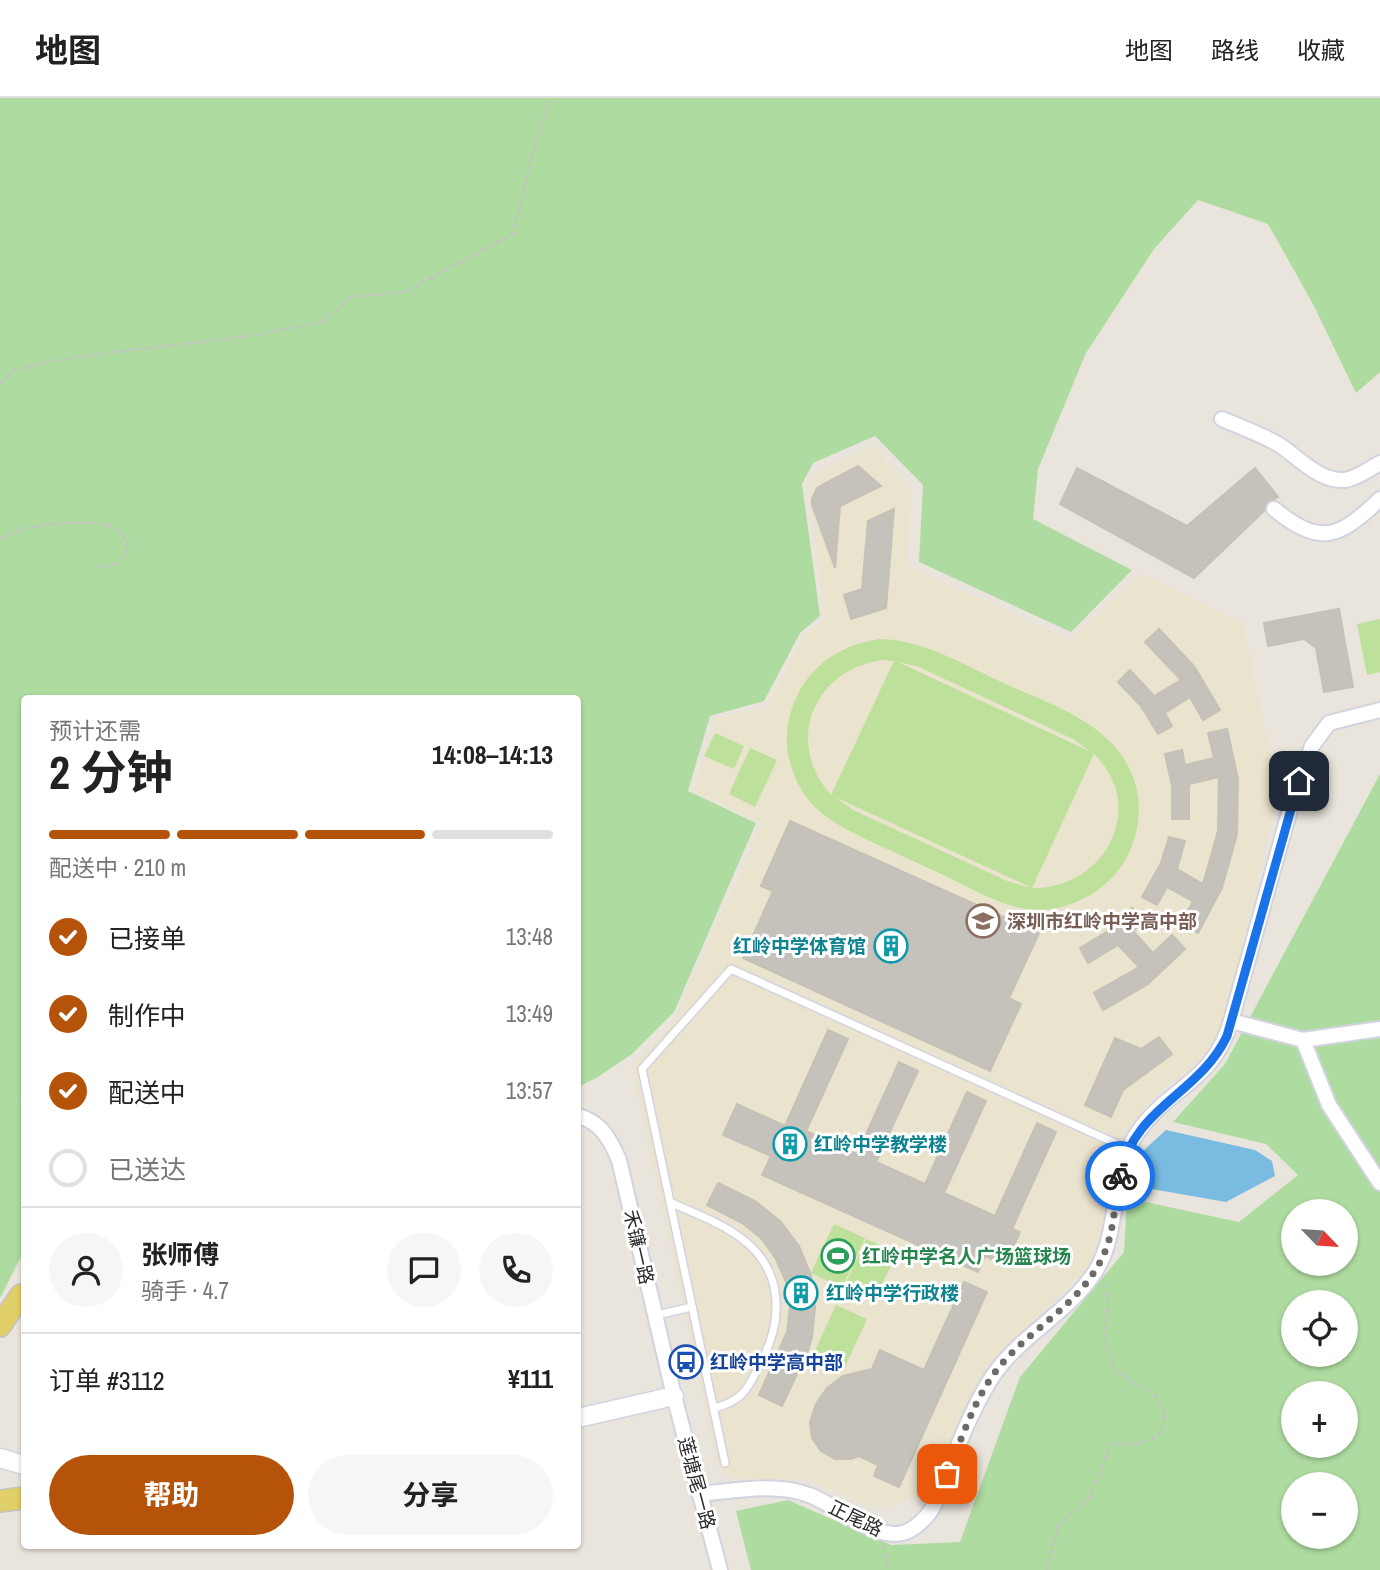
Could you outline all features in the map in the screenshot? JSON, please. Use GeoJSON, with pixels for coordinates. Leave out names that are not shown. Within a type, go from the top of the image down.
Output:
{"type":"FeatureCollection","features":[{"type":"Feature","properties":{"kind":"main road"},"geometry":{"type":"LineString","coordinates":[[0,1325],[21,1297]]}},
{"type":"Feature","properties":{"kind":"main road"},"geometry":{"type":"LineString","coordinates":[[0,1501],[21,1498]]}},
{"type":"Feature","properties":{"kind":"street"},"geometry":{"type":"LineString","coordinates":[[1222,419],[1270,440],[1298,461],[1332,478],[1344,480],[1357,476],[1380,463]]}},
{"type":"Feature","properties":{"kind":"street"},"geometry":{"type":"LineString","coordinates":[[1274,509],[1302,527],[1323,534],[1355,523],[1380,499]]}},
{"type":"Feature","properties":{"kind":"street","name":"正尾路"},"geometry":{"type":"LineString","coordinates":[[699,1494],[780,1488],[797,1491],[812,1496],[873,1529],[890,1534],[906,1532],[924,1520],[938,1498],[989,1381],[1005,1361],[1073,1299],[1096,1270],[1111,1236],[1118,1182],[1128,1149],[1139,1130],[1153,1114],[1202,1073],[1212,1062],[1227,1036],[1292,802],[1312,746],[1329,723],[1380,710]]}},
{"type":"Feature","properties":{"kind":"street"},"geometry":{"type":"LineString","coordinates":[[1231,1021],[1303,1040],[1380,1029]]}},
{"type":"Feature","properties":{"kind":"street"},"geometry":{"type":"LineString","coordinates":[[1303,1040],[1329,1105],[1379,1176]]}},
{"type":"Feature","properties":{"kind":"street","name":"禾镰一路"},"geometry":{"type":"LineString","coordinates":[[581,1117],[598,1125],[607,1135],[619,1160],[674,1396]]}},
{"type":"Feature","properties":{"kind":"street"},"geometry":{"type":"LineString","coordinates":[[581,1417],[674,1396]]}},
{"type":"Feature","properties":{"kind":"street","name":"莲塘尾一路"},"geometry":{"type":"LineString","coordinates":[[674,1396],[719,1570]]}},
{"type":"Feature","properties":{"kind":"street"},"geometry":{"type":"LineString","coordinates":[[0,1458],[21,1464]]}},
{"type":"Feature","properties":{"kind":"lane"},"geometry":{"type":"LineString","coordinates":[[725,1462],[642,1069],[731,969],[1128,1149]]}},
{"type":"Feature","properties":{"kind":"lane"},"geometry":{"type":"LineString","coordinates":[[670,1202],[744,1240],[765,1265],[776,1296],[776,1319],[772,1339],[747,1391],[736,1401],[714,1408]]}},
{"type":"Feature","properties":{"kind":"lane"},"geometry":{"type":"LineString","coordinates":[[656,1315],[692,1307]]}},
{"type":"Feature","properties":{"kind":"path"},"geometry":{"type":"LineString","coordinates":[[0,384],[14,370],[47,362],[243,337],[322,322],[352,297],[405,292],[475,256],[513,234],[536,140],[551,98]]}},
{"type":"Feature","properties":{"kind":"path"},"geometry":{"type":"LineString","coordinates":[[0,539],[23,528],[61,523],[107,525],[121,532],[128,544],[124,559],[115,566],[98,567]]}},
{"type":"Feature","properties":{"kind":"path"},"geometry":{"type":"LineString","coordinates":[[1046,1570],[1060,1524],[1089,1498],[1111,1443],[1135,1445],[1159,1437],[1166,1414],[1154,1393],[1134,1384],[1116,1371],[1104,1343],[1109,1298],[1096,1270]]}},
{"type":"Feature","properties":{"kind":"path"},"geometry":{"type":"LineString","coordinates":[[884,1545],[887,1570]]}},
{"type":"Feature","properties":{"kind":"shaded area","name":"深圳市红岭中学高中部"},"geometry":{"type":"Polygon","coordinates":[[[873,446],[911,491],[907,566],[1071,640],[1140,573],[1243,624],[1278,793],[1225,1019],[1216,1038],[1183,1074],[1158,1093],[1118,1141],[1113,1151],[1100,1236],[1089,1267],[1010,1344],[981,1379],[933,1476],[915,1494],[901,1503],[887,1507],[869,1506],[809,1480],[731,1478],[718,1468],[632,1067],[673,1023],[762,823],[694,791],[714,719],[766,708],[803,637],[825,619],[808,485],[819,471],[873,446]]]}},
{"type":"Feature","properties":{"kind":"green space"},"geometry":{"type":"Polygon","coordinates":[[[0,98],[1380,98],[1380,372],[1356,393],[1313,304],[1268,224],[1198,200],[1154,249],[1086,353],[1038,469],[1033,519],[1132,570],[1071,632],[919,562],[923,485],[875,436],[813,463],[802,484],[820,616],[800,633],[764,701],[710,716],[688,791],[756,823],[674,1012],[632,1054],[581,1086],[581,695],[21,695],[21,1257],[0,1298],[0,98]]]}},
{"type":"Feature","properties":{"kind":"green space"},"geometry":{"type":"Polygon","coordinates":[[[1380,619],[1380,672],[1367,675],[1357,624],[1380,619]]]}},
{"type":"Feature","properties":{"kind":"green space"},"geometry":{"type":"Polygon","coordinates":[[[896,640],[941,654],[1063,709],[1101,734],[1117,749],[1129,768],[1137,791],[1139,815],[1129,853],[1115,874],[1097,891],[1075,902],[1051,909],[1021,908],[992,899],[874,843],[820,811],[801,789],[789,758],[787,734],[791,711],[804,684],[821,664],[843,650],[867,641],[896,640]],[[882,660],[858,666],[838,678],[823,693],[813,711],[808,732],[809,753],[817,774],[831,795],[894,661],[882,660]],[[898,662],[1091,752],[1073,739],[919,667],[898,662]],[[1094,754],[1032,888],[1058,885],[1080,875],[1098,860],[1111,842],[1118,820],[1118,798],[1110,775],[1094,754]],[[835,797],[853,810],[1007,881],[1028,887],[835,797]]]}},
{"type":"Feature","properties":{"kind":"green space"},"geometry":{"type":"Polygon","coordinates":[[[715,733],[744,746],[734,769],[704,756],[715,733]]]}},
{"type":"Feature","properties":{"kind":"green space"},"geometry":{"type":"Polygon","coordinates":[[[750,748],[777,760],[755,807],[729,794],[750,748]]]}},
{"type":"Feature","properties":{"kind":"green space"},"geometry":{"type":"Polygon","coordinates":[[[1380,774],[1380,1570],[751,1570],[736,1511],[788,1500],[891,1545],[960,1542],[1020,1377],[1124,1252],[1127,1198],[1239,1222],[1298,1175],[1266,1144],[1173,1122],[1225,1064],[1380,774]]]}},
{"type":"Feature","properties":{"kind":"green space","name":"红岭中学名人广场篮球场"},"geometry":{"type":"Polygon","coordinates":[[[834,1224],[865,1238],[842,1288],[811,1273],[834,1224]]]}},
{"type":"Feature","properties":{"kind":"green space","name":"红岭中学名人广场篮球场"},"geometry":{"type":"Polygon","coordinates":[[[866,1239],[897,1253],[873,1303],[843,1289],[866,1239]]]}},
{"type":"Feature","properties":{"kind":"green space","name":"红岭中学名人广场篮球场"},"geometry":{"type":"Polygon","coordinates":[[[836,1305],[867,1319],[844,1369],[813,1355],[836,1305]]]}},
{"type":"Feature","properties":{"kind":"water"},"geometry":{"type":"Polygon","coordinates":[[[1166,1130],[1255,1150],[1272,1161],[1275,1176],[1226,1202],[1146,1188],[1138,1170],[1145,1149],[1166,1130]]]}},
{"type":"Feature","properties":{"kind":"building"},"geometry":{"type":"Polygon","coordinates":[[[858,466],[881,486],[840,506],[835,568],[812,499],[817,488],[858,466]]]}},
{"type":"Feature","properties":{"kind":"building"},"geometry":{"type":"Polygon","coordinates":[[[1077,468],[1187,526],[1255,468],[1278,497],[1267,503],[1265,510],[1194,578],[1060,504],[1077,468]]]}},
{"type":"Feature","properties":{"kind":"building"},"geometry":{"type":"Polygon","coordinates":[[[894,509],[886,608],[851,619],[844,595],[862,589],[868,521],[894,509]]]}},
{"type":"Feature","properties":{"kind":"building"},"geometry":{"type":"Polygon","coordinates":[[[1339,609],[1353,687],[1324,692],[1316,648],[1304,639],[1268,646],[1264,623],[1339,609]]]}},
{"type":"Feature","properties":{"kind":"building"},"geometry":{"type":"Polygon","coordinates":[[[1159,629],[1194,666],[1220,710],[1203,720],[1190,697],[1165,713],[1172,726],[1158,734],[1141,706],[1118,682],[1130,670],[1154,696],[1181,680],[1145,642],[1159,629]]]}},
{"type":"Feature","properties":{"kind":"building"},"geometry":{"type":"Polygon","coordinates":[[[1227,729],[1238,779],[1237,834],[1222,888],[1198,933],[1181,924],[1193,901],[1167,887],[1157,905],[1142,897],[1161,863],[1169,837],[1185,841],[1177,869],[1203,884],[1218,831],[1219,777],[1189,784],[1189,819],[1172,819],[1172,786],[1165,754],[1182,750],[1185,765],[1214,758],[1208,733],[1227,729]]]}},
{"type":"Feature","properties":{"kind":"building","name":"红岭中学体育馆"},"geometry":{"type":"Polygon","coordinates":[[[790,821],[1039,933],[1009,998],[1021,1004],[990,1071],[743,958],[773,891],[761,886],[790,821]]]}},
{"type":"Feature","properties":{"kind":"building"},"geometry":{"type":"Polygon","coordinates":[[[1132,908],[1144,921],[1133,931],[1153,953],[1172,935],[1185,949],[1148,984],[1103,1010],[1094,993],[1139,967],[1118,945],[1088,963],[1080,948],[1108,931],[1132,908]]]}},
{"type":"Feature","properties":{"kind":"building","name":"红岭中学教学楼"},"geometry":{"type":"Polygon","coordinates":[[[828,1030],[848,1039],[806,1131],[857,1154],[899,1062],[918,1071],[876,1162],[925,1184],[967,1092],[986,1101],[944,1193],[995,1216],[1037,1123],[1056,1132],[1012,1229],[1020,1232],[1006,1265],[985,1256],[978,1272],[762,1175],[771,1156],[723,1135],[737,1104],[785,1126],[828,1030]]]}},
{"type":"Feature","properties":{"kind":"building"},"geometry":{"type":"Polygon","coordinates":[[[1159,1037],[1172,1054],[1123,1090],[1111,1117],[1085,1105],[1115,1038],[1141,1049],[1159,1037]]]}},
{"type":"Feature","properties":{"kind":"building","name":"红岭中学行政楼"},"geometry":{"type":"Polygon","coordinates":[[[718,1183],[755,1201],[780,1221],[799,1246],[811,1275],[815,1307],[812,1338],[782,1406],[759,1395],[787,1332],[790,1307],[786,1282],[776,1259],[761,1238],[742,1223],[707,1205],[718,1183]]]}},
{"type":"Feature","properties":{"kind":"building"},"geometry":{"type":"Polygon","coordinates":[[[964,1282],[987,1292],[899,1487],[874,1476],[878,1465],[859,1456],[835,1459],[821,1451],[812,1438],[810,1422],[816,1404],[827,1388],[843,1376],[872,1369],[880,1350],[924,1370],[964,1282]]]}},
{"type":"Feature","properties":{"kind":"way so far"},"geometry":{"type":"LineString","coordinates":[[947,1474],[989,1381],[1005,1361],[1073,1299],[1096,1270],[1111,1236],[1120,1176]]}},
{"type":"Feature","properties":{"kind":"place","name":"深圳市红岭中学高中部"},"geometry":{"type":"Point","coordinates":[983,921]}},
{"type":"Feature","properties":{"kind":"place","name":"红岭中学体育馆"},"geometry":{"type":"Point","coordinates":[891,946]}},
{"type":"Feature","properties":{"kind":"place","name":"红岭中学教学楼"},"geometry":{"type":"Point","coordinates":[790,1144]}},
{"type":"Feature","properties":{"kind":"place","name":"红岭中学名人广场篮球场"},"geometry":{"type":"Point","coordinates":[838,1256]}},
{"type":"Feature","properties":{"kind":"place","name":"红岭中学行政楼"},"geometry":{"type":"Point","coordinates":[801,1293]}},
{"type":"Feature","properties":{"kind":"place","name":"红岭中学高中部"},"geometry":{"type":"Point","coordinates":[686,1362]}},
{"type":"Feature","properties":{"kind":"route"},"geometry":{"type":"LineString","coordinates":[[1120,1176],[1128,1149],[1143,1125],[1202,1073],[1221,1049],[1227,1036],[1299,781]]}}]}
